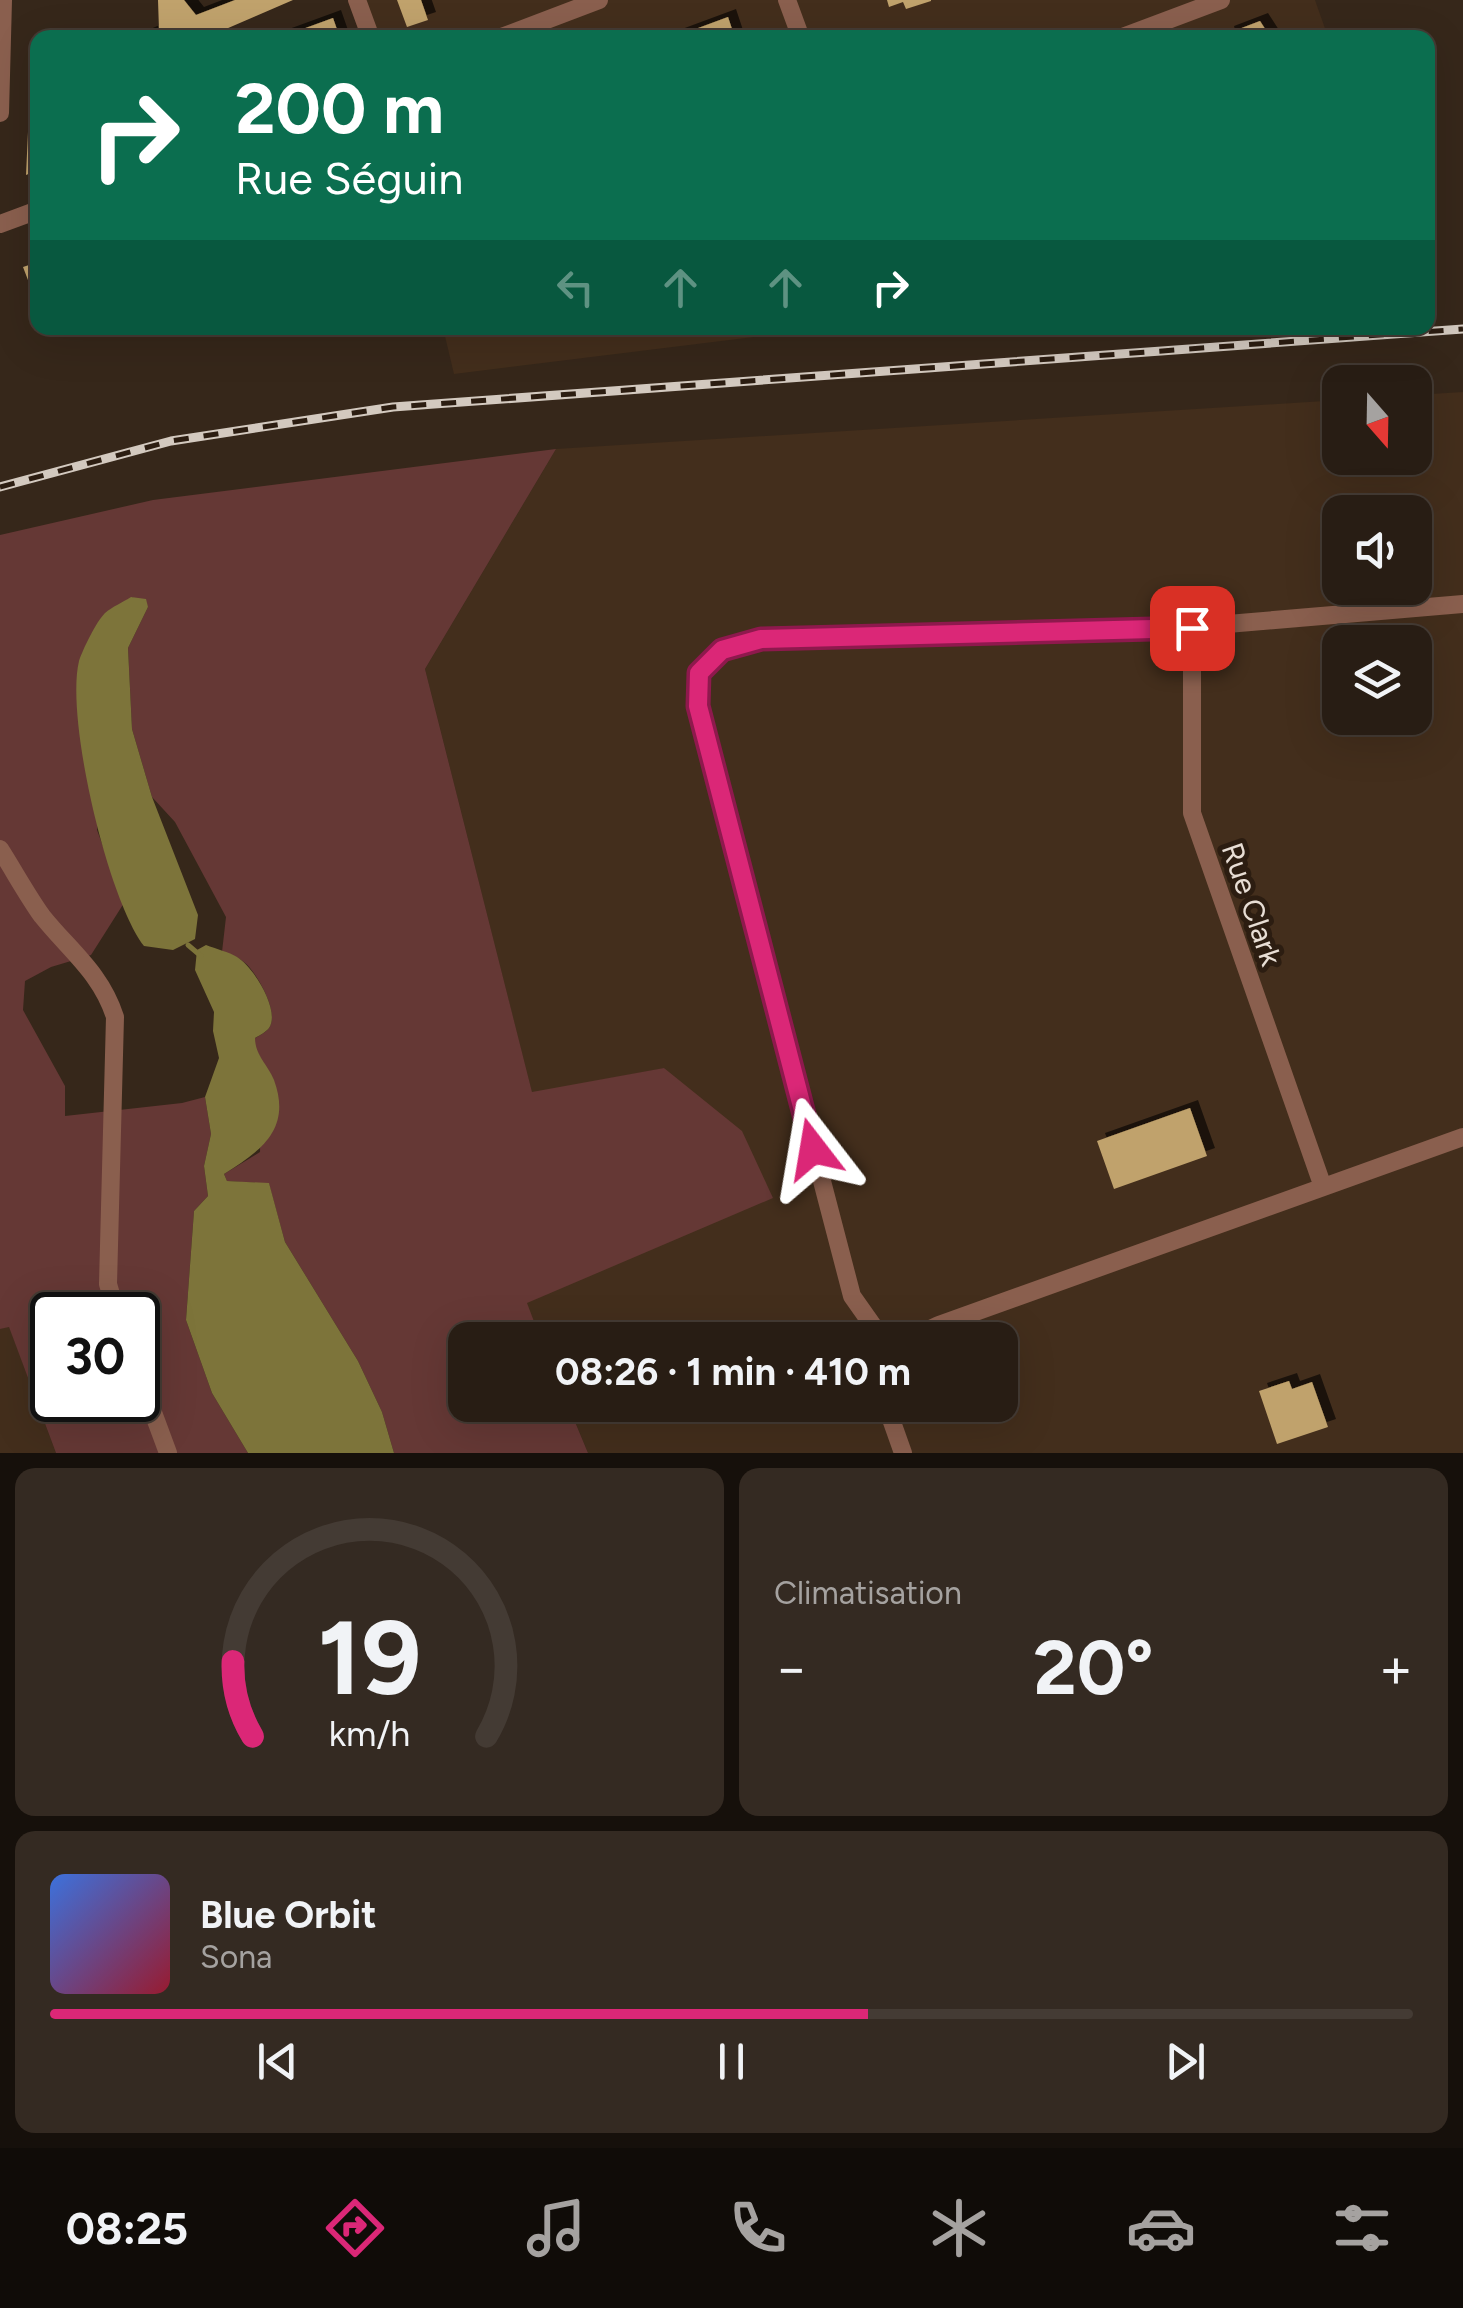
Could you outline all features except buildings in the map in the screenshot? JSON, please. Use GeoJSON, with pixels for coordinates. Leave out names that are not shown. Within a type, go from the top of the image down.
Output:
{"type":"FeatureCollection","features":[{"type":"Feature","properties":{"kind":"street"},"geometry":{"type":"LineString","coordinates":[[0,113],[4,0]]}},
{"type":"Feature","properties":{"kind":"street"},"geometry":{"type":"LineString","coordinates":[[357,0],[368,30]]}},
{"type":"Feature","properties":{"kind":"street"},"geometry":{"type":"LineString","coordinates":[[520,30],[599,0]]}},
{"type":"Feature","properties":{"kind":"street"},"geometry":{"type":"LineString","coordinates":[[787,0],[798,30]]}},
{"type":"Feature","properties":{"kind":"street"},"geometry":{"type":"LineString","coordinates":[[1141,30],[1221,0]]}},
{"type":"Feature","properties":{"kind":"street"},"geometry":{"type":"LineString","coordinates":[[0,224],[30,213]]}},
{"type":"Feature","properties":{"kind":"street"},"geometry":{"type":"LineString","coordinates":[[870,1322],[852,1296],[698,706],[699,673],[722,650],[761,639],[1192,628],[1463,604]]}},
{"type":"Feature","properties":{"kind":"street","name":"Rue Clark"},"geometry":{"type":"LineString","coordinates":[[1192,628],[1192,813],[1322,1188]]}},
{"type":"Feature","properties":{"kind":"street"},"geometry":{"type":"LineString","coordinates":[[0,849],[42,915],[93,971],[108,994],[115,1017],[110,1292]]}},
{"type":"Feature","properties":{"kind":"street"},"geometry":{"type":"LineString","coordinates":[[947,1322],[1463,1137]]}},
{"type":"Feature","properties":{"kind":"street"},"geometry":{"type":"LineString","coordinates":[[157,1422],[168,1453]]}},
{"type":"Feature","properties":{"kind":"street"},"geometry":{"type":"LineString","coordinates":[[892,1422],[903,1453]]}},
{"type":"Feature","properties":{"kind":"shaded area"},"geometry":{"type":"Polygon","coordinates":[[[348,0],[1315,0],[1326,30],[358,30],[348,0]]]}},
{"type":"Feature","properties":{"kind":"shaded area"},"geometry":{"type":"Polygon","coordinates":[[[445,335],[770,335],[454,374],[445,335]]]}},
{"type":"Feature","properties":{"kind":"shaded area"},"geometry":{"type":"Polygon","coordinates":[[[1463,392],[1463,1453],[588,1453],[575,1422],[1018,1422],[1018,1322],[534,1322],[521,1291],[665,1068],[532,1093],[425,669],[556,449],[1322,401],[1322,475],[1432,475],[1432,394],[1463,392]]]}},
{"type":"Feature","properties":{"kind":"shaded area"},"geometry":{"type":"Polygon","coordinates":[[[556,449],[425,669],[532,1092],[664,1068],[742,1131],[773,1198],[527,1303],[534,1322],[448,1322],[448,1422],[575,1422],[588,1453],[394,1453],[382,1412],[358,1361],[285,1242],[269,1184],[227,1181],[224,1174],[260,1152],[262,1060],[255,1048],[255,1038],[269,1028],[272,1014],[263,988],[250,968],[222,952],[226,917],[175,822],[152,797],[132,729],[128,648],[148,607],[132,597],[97,830],[124,903],[91,955],[51,967],[25,981],[23,1010],[65,1086],[65,1116],[205,1097],[211,1134],[204,1166],[208,1196],[194,1211],[186,1320],[212,1393],[248,1453],[56,1453],[44,1422],[160,1422],[160,1292],[30,1292],[30,1383],[9,1327],[0,1329],[0,535],[153,500],[556,449]]]}},
{"type":"Feature","properties":{"kind":"shaded area"},"geometry":{"type":"Polygon","coordinates":[[[131,597],[146,599],[148,607],[128,648],[132,729],[152,797],[198,915],[195,939],[173,950],[144,946],[130,923],[93,808],[78,723],[76,688],[81,656],[101,617],[131,597]]]}},
{"type":"Feature","properties":{"kind":"shaded area"},"geometry":{"type":"Polygon","coordinates":[[[206,945],[243,962],[264,989],[272,1020],[268,1029],[255,1038],[279,1097],[279,1112],[270,1137],[224,1174],[227,1181],[269,1183],[285,1242],[358,1361],[382,1412],[394,1453],[248,1453],[212,1393],[186,1320],[194,1211],[208,1196],[204,1166],[211,1134],[205,1097],[219,1058],[213,1031],[214,1012],[195,970],[197,950],[206,945]]]}},
{"type":"Feature","properties":{"kind":"shaded area"},"geometry":{"type":"Polygon","coordinates":[[[9,1326],[30,1383],[30,1422],[45,1422],[56,1453],[0,1453],[0,1329],[9,1326]]]}},
{"type":"Feature","properties":{"kind":"waterway"},"geometry":{"type":"LineString","coordinates":[[188,945],[201,956]]}},
{"type":"Feature","properties":{"kind":"railway"},"geometry":{"type":"LineString","coordinates":[[1435,331],[1463,329]]}},
{"type":"Feature","properties":{"kind":"railway"},"geometry":{"type":"LineString","coordinates":[[0,487],[171,441],[393,407],[1381,335]]}},
{"type":"Feature","properties":{"kind":"route"},"geometry":{"type":"LineString","coordinates":[[813,1149],[698,706],[699,673],[722,650],[761,639],[1192,628]]}}]}
